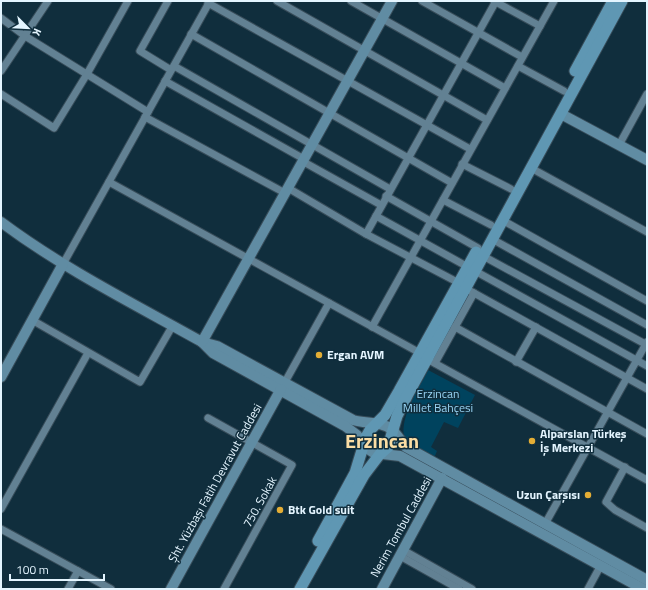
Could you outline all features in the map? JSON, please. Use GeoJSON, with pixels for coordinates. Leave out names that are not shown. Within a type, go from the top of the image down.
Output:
{"type":"FeatureCollection","features":[{"type":"Feature","properties":{"kind":"main road"},"geometry":{"type":"LineString","coordinates":[[202,342],[392,1]]}},
{"type":"Feature","properties":{"kind":"main road"},"geometry":{"type":"LineString","coordinates":[[300,589],[364,475],[380,454],[388,447],[392,438],[392,430],[397,416],[466,288],[471,269],[491,225],[613,1]]}},
{"type":"Feature","properties":{"kind":"main road"},"geometry":{"type":"LineString","coordinates":[[480,252],[492,239],[622,1]]}},
{"type":"Feature","properties":{"kind":"main road"},"geometry":{"type":"LineString","coordinates":[[561,114],[647,160]]}},
{"type":"Feature","properties":{"kind":"main road"},"geometry":{"type":"LineString","coordinates":[[1,222],[30,244],[63,264],[202,342],[216,346],[283,386],[345,426],[357,435],[368,449],[380,454],[400,456],[643,589]]}},
{"type":"Feature","properties":{"kind":"main road"},"geometry":{"type":"LineString","coordinates":[[1,377],[63,264]]}},
{"type":"Feature","properties":{"kind":"main road"},"geometry":{"type":"LineString","coordinates":[[292,589],[355,473],[365,445],[366,437],[370,430],[385,415],[427,358]]}},
{"type":"Feature","properties":{"kind":"main road"},"geometry":{"type":"LineString","coordinates":[[283,386],[353,420],[364,424],[377,424],[392,430],[406,447],[647,580]]}},
{"type":"Feature","properties":{"kind":"main road","name":"Şht. Yüzbaşı Fatih Devravut Caddesi"},"geometry":{"type":"LineString","coordinates":[[171,589],[283,386]]}},
{"type":"Feature","properties":{"kind":"main road","name":"Nerim Tombul Caddesi"},"geometry":{"type":"LineString","coordinates":[[382,589],[442,478]]}},
{"type":"Feature","properties":{"kind":"street"},"geometry":{"type":"LineString","coordinates":[[1,71],[48,1]]}},
{"type":"Feature","properties":{"kind":"street"},"geometry":{"type":"LineString","coordinates":[[1,94],[54,128],[87,74],[128,1]]}},
{"type":"Feature","properties":{"kind":"street"},"geometry":{"type":"LineString","coordinates":[[168,1],[140,51],[312,144],[390,189]]}},
{"type":"Feature","properties":{"kind":"street"},"geometry":{"type":"LineString","coordinates":[[277,1],[487,120]]}},
{"type":"Feature","properties":{"kind":"street"},"geometry":{"type":"LineString","coordinates":[[351,1],[505,88]]}},
{"type":"Feature","properties":{"kind":"street"},"geometry":{"type":"LineString","coordinates":[[422,1],[522,57]]}},
{"type":"Feature","properties":{"kind":"street"},"geometry":{"type":"LineString","coordinates":[[366,234],[495,1],[540,26]]}},
{"type":"Feature","properties":{"kind":"street"},"geometry":{"type":"LineString","coordinates":[[372,328],[412,258],[470,149],[554,1]]}},
{"type":"Feature","properties":{"kind":"street"},"geometry":{"type":"LineString","coordinates":[[63,264],[209,2],[348,80],[425,126],[470,149]]}},
{"type":"Feature","properties":{"kind":"street"},"geometry":{"type":"LineString","coordinates":[[1,18],[25,36],[87,74],[146,114],[412,258],[647,389]]}},
{"type":"Feature","properties":{"kind":"street"},"geometry":{"type":"LineString","coordinates":[[192,34],[452,183]]}},
{"type":"Feature","properties":{"kind":"street"},"geometry":{"type":"LineString","coordinates":[[518,66],[564,91]]}},
{"type":"Feature","properties":{"kind":"street"},"geometry":{"type":"LineString","coordinates":[[165,81],[381,205]]}},
{"type":"Feature","properties":{"kind":"street"},"geometry":{"type":"LineString","coordinates":[[619,145],[647,94]]}},
{"type":"Feature","properties":{"kind":"street"},"geometry":{"type":"LineString","coordinates":[[462,164],[511,189]]}},
{"type":"Feature","properties":{"kind":"street"},"geometry":{"type":"LineString","coordinates":[[531,168],[647,232]]}},
{"type":"Feature","properties":{"kind":"street"},"geometry":{"type":"LineString","coordinates":[[109,182],[647,480]]}},
{"type":"Feature","properties":{"kind":"street"},"geometry":{"type":"LineString","coordinates":[[386,196],[480,252],[647,344],[545,524]]}},
{"type":"Feature","properties":{"kind":"street"},"geometry":{"type":"LineString","coordinates":[[443,200],[491,225]]}},
{"type":"Feature","properties":{"kind":"street"},"geometry":{"type":"LineString","coordinates":[[376,216],[647,366]]}},
{"type":"Feature","properties":{"kind":"street"},"geometry":{"type":"LineString","coordinates":[[502,220],[647,301]]}},
{"type":"Feature","properties":{"kind":"street"},"geometry":{"type":"LineString","coordinates":[[492,239],[647,325]]}},
{"type":"Feature","properties":{"kind":"street"},"geometry":{"type":"LineString","coordinates":[[427,358],[455,327],[466,288]]}},
{"type":"Feature","properties":{"kind":"street"},"geometry":{"type":"LineString","coordinates":[[283,386],[329,303]]}},
{"type":"Feature","properties":{"kind":"street"},"geometry":{"type":"LineString","coordinates":[[32,320],[140,382],[173,325]]}},
{"type":"Feature","properties":{"kind":"street"},"geometry":{"type":"LineString","coordinates":[[455,327],[647,434]]}},
{"type":"Feature","properties":{"kind":"street"},"geometry":{"type":"LineString","coordinates":[[516,362],[536,327]]}},
{"type":"Feature","properties":{"kind":"street"},"geometry":{"type":"LineString","coordinates":[[1,509],[88,353]]}},
{"type":"Feature","properties":{"kind":"street"},"geometry":{"type":"LineString","coordinates":[[208,418],[252,443]]}},
{"type":"Feature","properties":{"kind":"street","name":"750. Sokak"},"geometry":{"type":"LineString","coordinates":[[224,589],[292,465],[252,443]]}},
{"type":"Feature","properties":{"kind":"street"},"geometry":{"type":"LineString","coordinates":[[625,467],[606,502],[614,510],[647,528]]}},
{"type":"Feature","properties":{"kind":"street"},"geometry":{"type":"LineString","coordinates":[[1,529],[110,589]]}},
{"type":"Feature","properties":{"kind":"street"},"geometry":{"type":"LineString","coordinates":[[402,553],[459,589]]}},
{"type":"Feature","properties":{"kind":"street"},"geometry":{"type":"LineString","coordinates":[[402,553],[472,589]]}},
{"type":"Feature","properties":{"kind":"street"},"geometry":{"type":"LineString","coordinates":[[588,589],[601,565]]}},
{"type":"Feature","properties":{"kind":"street"},"geometry":{"type":"LineString","coordinates":[[68,589],[78,571]]}},
{"type":"Feature","properties":{"kind":"green space","name":"Erzincan Millet Bahçesi"},"geometry":{"type":"Polygon","coordinates":[[[428,370],[475,395],[458,428],[444,422],[431,447],[437,451],[434,458],[409,444],[405,437],[404,428],[405,418],[409,407],[428,370]]]}},
{"type":"Feature","properties":{"kind":"place","name":"Ergan AVM"},"geometry":{"type":"Point","coordinates":[319,355]}},
{"type":"Feature","properties":{"kind":"place","name":"Alparslan Türkeş İş Merkezi"},"geometry":{"type":"Point","coordinates":[532,441]}},
{"type":"Feature","properties":{"kind":"place","name":"Uzun Çarşısı"},"geometry":{"type":"Point","coordinates":[588,495]}},
{"type":"Feature","properties":{"kind":"place","name":"Btk Gold suit"},"geometry":{"type":"Point","coordinates":[280,510]}},
{"type":"Feature","properties":{"kind":"district","name":"Erzincan"},"geometry":{"type":"Point","coordinates":[382,441]}}]}
